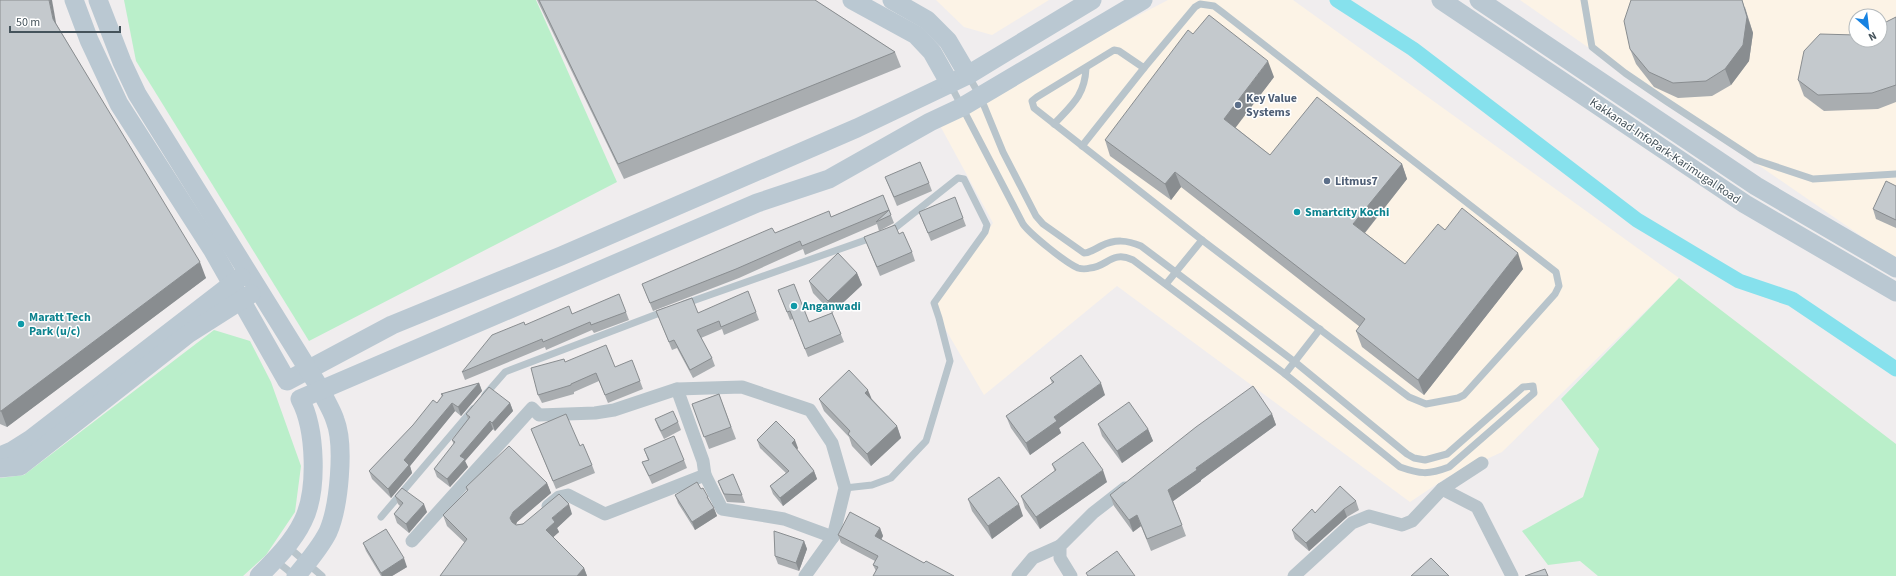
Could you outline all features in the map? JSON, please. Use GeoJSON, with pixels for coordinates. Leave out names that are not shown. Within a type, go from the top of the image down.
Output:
{"type":"FeatureCollection","features":[{"type":"Feature","properties":{"kind":"street"},"geometry":{"type":"LineString","coordinates":[[74,0],[89,40],[119,104],[212,249],[287,381],[306,411],[310,426],[313,473],[304,521],[281,553],[259,576]]}},
{"type":"Feature","properties":{"kind":"street"},"geometry":{"type":"LineString","coordinates":[[98,0],[122,62],[137,94],[308,370],[336,421],[339,475],[333,513],[328,531],[299,572]]}},
{"type":"Feature","properties":{"kind":"street"},"geometry":{"type":"LineString","coordinates":[[852,0],[916,35],[932,52],[950,84]]}},
{"type":"Feature","properties":{"kind":"street"},"geometry":{"type":"LineString","coordinates":[[892,0],[927,20],[948,41],[968,75]]}},
{"type":"Feature","properties":{"kind":"street"},"geometry":{"type":"LineString","coordinates":[[287,381],[392,325],[561,256],[857,128],[950,84],[968,75],[1092,0]]}},
{"type":"Feature","properties":{"kind":"street"},"geometry":{"type":"LineString","coordinates":[[300,400],[320,390],[758,203],[829,179],[930,122],[962,107],[1120,12],[1143,0]]}},
{"type":"Feature","properties":{"kind":"street","name":"Kakkanad-InfoPark-Karimugal Road"},"geometry":{"type":"LineString","coordinates":[[1441,0],[1745,204],[1896,292]]}},
{"type":"Feature","properties":{"kind":"street","name":"Kakkanad-InfoPark-Karimugal Road"},"geometry":{"type":"LineString","coordinates":[[1479,0],[1756,186],[1896,268]]}},
{"type":"Feature","properties":{"kind":"street"},"geometry":{"type":"LineString","coordinates":[[119,104],[137,94]]}},
{"type":"Feature","properties":{"kind":"street"},"geometry":{"type":"LineString","coordinates":[[0,456],[12,452],[31,438],[247,273]]}},
{"type":"Feature","properties":{"kind":"street"},"geometry":{"type":"LineString","coordinates":[[0,468],[20,466],[188,334],[258,290]]}},
{"type":"Feature","properties":{"kind":"street"},"geometry":{"type":"LineString","coordinates":[[412,541],[532,408],[539,415],[595,413],[614,410],[678,389],[742,387],[810,410],[832,443],[845,488],[833,537],[804,576]]}},
{"type":"Feature","properties":{"kind":"street"},"geometry":{"type":"LineString","coordinates":[[678,389],[703,461],[705,475],[722,509],[784,520],[833,537]]}},
{"type":"Feature","properties":{"kind":"street"},"geometry":{"type":"LineString","coordinates":[[1294,576],[1352,523],[1369,516],[1402,525],[1412,521],[1442,488],[1482,463]]}},
{"type":"Feature","properties":{"kind":"street"},"geometry":{"type":"LineString","coordinates":[[540,513],[559,497],[568,495],[605,514],[705,475]]}},
{"type":"Feature","properties":{"kind":"street"},"geometry":{"type":"LineString","coordinates":[[1018,576],[1033,558],[1060,546],[1093,514],[1136,479]]}},
{"type":"Feature","properties":{"kind":"street"},"geometry":{"type":"LineString","coordinates":[[1442,488],[1477,507],[1512,576]]}},
{"type":"Feature","properties":{"kind":"street"},"geometry":{"type":"LineString","coordinates":[[1060,546],[1060,558],[1071,576]]}},
{"type":"Feature","properties":{"kind":"lane"},"geometry":{"type":"LineString","coordinates":[[1584,0],[1592,47],[1660,97],[1756,160],[1813,179],[1896,174]]}},
{"type":"Feature","properties":{"kind":"lane"},"geometry":{"type":"LineString","coordinates":[[1082,146],[1195,7],[1207,4],[1214,6],[1556,272],[1559,286],[1555,294],[1464,395],[1458,398],[1426,404],[1416,401],[1202,240],[1082,146],[1054,124],[1034,108],[1032,101],[1114,50],[1119,51],[1144,68]]}},
{"type":"Feature","properties":{"kind":"lane"},"geometry":{"type":"LineString","coordinates":[[1054,124],[1082,90],[1086,68]]}},
{"type":"Feature","properties":{"kind":"lane"},"geometry":{"type":"LineString","coordinates":[[950,84],[1022,224],[1033,236],[1078,268],[1092,268],[1111,258],[1126,256],[1166,284],[1285,374],[1400,466],[1421,474],[1435,472],[1449,467],[1534,393],[1533,386],[1523,387],[1447,454],[1425,460],[1414,458],[1407,454],[1295,362],[1141,246],[1130,241],[1121,240],[1088,253],[1084,253],[1043,224],[1036,216],[1003,152],[980,96],[968,75]]}},
{"type":"Feature","properties":{"kind":"lane"},"geometry":{"type":"LineString","coordinates":[[381,517],[504,372],[690,302],[893,231],[958,178],[964,179],[987,225],[985,232],[934,303],[950,361],[926,441],[892,478],[872,485],[845,488]]}},
{"type":"Feature","properties":{"kind":"lane"},"geometry":{"type":"LineString","coordinates":[[1166,284],[1202,240]]}},
{"type":"Feature","properties":{"kind":"lane"},"geometry":{"type":"LineString","coordinates":[[1285,374],[1320,330]]}},
{"type":"Feature","properties":{"kind":"lane"},"geometry":{"type":"LineString","coordinates":[[281,553],[299,572]]}},
{"type":"Feature","properties":{"kind":"lane"},"geometry":{"type":"LineString","coordinates":[[281,553],[299,572],[322,576]]}},
{"type":"Feature","properties":{"kind":"shaded area"},"geometry":{"type":"Polygon","coordinates":[[[936,0],[1049,0],[992,35],[964,27],[936,0]]]}},
{"type":"Feature","properties":{"kind":"shaded area"},"geometry":{"type":"Polygon","coordinates":[[[1168,0],[1293,0],[1679,278],[1502,452],[1446,478],[1410,502],[1117,286],[984,395],[933,308],[993,223],[937,120],[1168,0]]]}},
{"type":"Feature","properties":{"kind":"shaded area"},"geometry":{"type":"Polygon","coordinates":[[[1520,0],[1896,0],[1896,260],[1625,73],[1520,0]]]}},
{"type":"Feature","properties":{"kind":"green space"},"geometry":{"type":"Polygon","coordinates":[[[124,0],[536,0],[617,182],[309,341],[136,61],[124,0]]]}},
{"type":"Feature","properties":{"kind":"green space"},"geometry":{"type":"Polygon","coordinates":[[[1679,278],[1896,444],[1896,576],[1598,576],[1580,561],[1548,565],[1522,531],[1583,497],[1599,449],[1561,399],[1679,278]]]}},
{"type":"Feature","properties":{"kind":"green space"},"geometry":{"type":"Polygon","coordinates":[[[214,330],[250,341],[271,382],[301,466],[295,512],[266,555],[243,576],[0,576],[0,478],[24,475],[214,330]]]}},
{"type":"Feature","properties":{"kind":"building"},"geometry":{"type":"Polygon","coordinates":[[[0,0],[49,0],[53,19],[200,262],[1,411],[0,411],[0,0]]]}},
{"type":"Feature","properties":{"kind":"building"},"geometry":{"type":"Polygon","coordinates":[[[539,0],[815,0],[895,52],[618,164],[539,0]]]}},
{"type":"Feature","properties":{"kind":"building"},"geometry":{"type":"Polygon","coordinates":[[[1631,0],[1742,0],[1747,17],[1743,45],[1725,69],[1706,81],[1673,83],[1649,72],[1630,49],[1624,21],[1631,0]]]}},
{"type":"Feature","properties":{"kind":"building","name":"Smartcity Kochi"},"geometry":{"type":"Polygon","coordinates":[[[1209,15],[1268,61],[1224,119],[1270,155],[1317,97],[1402,164],[1353,224],[1405,264],[1438,224],[1445,230],[1462,208],[1518,253],[1418,380],[1356,331],[1365,319],[1175,172],[1165,184],[1105,140],[1188,30],[1193,34],[1209,15]]]}},
{"type":"Feature","properties":{"kind":"building"},"geometry":{"type":"Polygon","coordinates":[[[1896,17],[1896,85],[1872,93],[1818,95],[1798,80],[1804,51],[1820,34],[1848,35],[1848,48],[1888,48],[1888,21],[1896,17]]]}},
{"type":"Feature","properties":{"kind":"building"},"geometry":{"type":"Polygon","coordinates":[[[920,162],[929,183],[894,197],[885,177],[920,162]]]}},
{"type":"Feature","properties":{"kind":"building"},"geometry":{"type":"Polygon","coordinates":[[[1886,181],[1896,186],[1896,220],[1873,209],[1886,181]]]}},
{"type":"Feature","properties":{"kind":"building"},"geometry":{"type":"Polygon","coordinates":[[[883,195],[889,210],[802,246],[800,241],[736,269],[650,303],[642,284],[772,228],[775,233],[829,211],[831,217],[883,195]]]}},
{"type":"Feature","properties":{"kind":"building"},"geometry":{"type":"Polygon","coordinates":[[[955,197],[963,218],[928,233],[919,212],[955,197]]]}},
{"type":"Feature","properties":{"kind":"building"},"geometry":{"type":"Polygon","coordinates":[[[889,210],[891,215],[876,222],[889,210]]]}},
{"type":"Feature","properties":{"kind":"building"},"geometry":{"type":"Polygon","coordinates":[[[895,225],[899,234],[903,232],[912,252],[877,267],[864,237],[895,225]]]}},
{"type":"Feature","properties":{"kind":"building"},"geometry":{"type":"Polygon","coordinates":[[[838,253],[857,273],[828,301],[809,281],[838,253]]]}},
{"type":"Feature","properties":{"kind":"building"},"geometry":{"type":"Polygon","coordinates":[[[794,284],[809,322],[832,313],[841,334],[805,349],[790,311],[787,312],[778,290],[794,284]]]}},
{"type":"Feature","properties":{"kind":"building"},"geometry":{"type":"Polygon","coordinates":[[[748,291],[756,312],[721,327],[719,321],[697,330],[712,358],[690,370],[674,340],[669,342],[656,311],[692,298],[698,313],[748,291]]]}},
{"type":"Feature","properties":{"kind":"building"},"geometry":{"type":"Polygon","coordinates":[[[619,294],[626,312],[591,325],[590,322],[543,342],[542,339],[462,372],[492,335],[524,322],[525,325],[569,306],[572,314],[619,294]]]}},
{"type":"Feature","properties":{"kind":"building"},"geometry":{"type":"Polygon","coordinates":[[[606,345],[615,367],[632,360],[640,381],[605,395],[596,373],[571,385],[538,395],[531,368],[564,359],[565,362],[606,345]]]}},
{"type":"Feature","properties":{"kind":"building"},"geometry":{"type":"Polygon","coordinates":[[[1081,355],[1101,383],[1054,417],[1057,421],[1026,443],[1006,416],[1054,382],[1050,378],[1081,355]]]}},
{"type":"Feature","properties":{"kind":"building"},"geometry":{"type":"Polygon","coordinates":[[[849,370],[868,390],[865,393],[897,426],[867,454],[848,434],[850,431],[819,399],[849,370]]]}},
{"type":"Feature","properties":{"kind":"building"},"geometry":{"type":"Polygon","coordinates":[[[479,383],[458,407],[452,403],[404,460],[409,465],[388,489],[369,471],[413,425],[433,400],[437,403],[443,395],[441,394],[479,383]]]}},
{"type":"Feature","properties":{"kind":"building"},"geometry":{"type":"Polygon","coordinates":[[[1253,386],[1272,414],[1196,468],[1197,470],[1168,490],[1182,525],[1147,539],[1137,515],[1129,520],[1110,495],[1196,427],[1253,386]]]}},
{"type":"Feature","properties":{"kind":"building"},"geometry":{"type":"Polygon","coordinates":[[[489,387],[510,403],[492,423],[490,421],[460,456],[465,459],[447,479],[434,469],[455,442],[452,440],[470,417],[466,414],[489,387]]]}},
{"type":"Feature","properties":{"kind":"building"},"geometry":{"type":"Polygon","coordinates":[[[719,394],[731,427],[704,437],[692,404],[719,394]]]}},
{"type":"Feature","properties":{"kind":"building"},"geometry":{"type":"Polygon","coordinates":[[[1129,402],[1148,429],[1117,451],[1098,424],[1129,402]]]}},
{"type":"Feature","properties":{"kind":"building"},"geometry":{"type":"Polygon","coordinates":[[[673,411],[678,422],[661,431],[655,419],[673,411]]]}},
{"type":"Feature","properties":{"kind":"building"},"geometry":{"type":"Polygon","coordinates":[[[566,414],[580,446],[583,444],[592,465],[553,481],[531,429],[566,414]]]}},
{"type":"Feature","properties":{"kind":"building"},"geometry":{"type":"Polygon","coordinates":[[[776,421],[795,440],[792,443],[814,471],[780,498],[770,486],[789,471],[757,440],[776,421]]]}},
{"type":"Feature","properties":{"kind":"building"},"geometry":{"type":"Polygon","coordinates":[[[674,436],[684,460],[649,476],[642,462],[649,460],[644,449],[674,436]]]}},
{"type":"Feature","properties":{"kind":"building"},"geometry":{"type":"Polygon","coordinates":[[[1083,442],[1103,470],[1036,517],[1021,496],[1056,470],[1052,464],[1083,442]]]}},
{"type":"Feature","properties":{"kind":"building"},"geometry":{"type":"Polygon","coordinates":[[[509,446],[547,483],[513,512],[510,518],[512,522],[516,525],[523,524],[559,494],[569,504],[552,518],[555,522],[546,530],[584,568],[577,576],[440,576],[467,539],[443,515],[468,490],[466,487],[509,446]]]}},
{"type":"Feature","properties":{"kind":"building"},"geometry":{"type":"Polygon","coordinates":[[[733,474],[742,495],[724,494],[718,481],[733,474]]]}},
{"type":"Feature","properties":{"kind":"building"},"geometry":{"type":"Polygon","coordinates":[[[999,477],[1019,504],[988,526],[968,499],[999,477]]]}},
{"type":"Feature","properties":{"kind":"building"},"geometry":{"type":"Polygon","coordinates":[[[697,482],[701,489],[703,488],[714,508],[692,522],[675,495],[697,482]]]}},
{"type":"Feature","properties":{"kind":"building"},"geometry":{"type":"Polygon","coordinates":[[[1340,486],[1356,501],[1344,509],[1306,543],[1292,530],[1312,509],[1315,513],[1340,486]]]}},
{"type":"Feature","properties":{"kind":"building"},"geometry":{"type":"Polygon","coordinates":[[[402,488],[424,504],[406,524],[394,514],[403,503],[395,496],[402,488]]]}},
{"type":"Feature","properties":{"kind":"building"},"geometry":{"type":"Polygon","coordinates":[[[850,512],[880,528],[875,536],[924,563],[926,561],[954,576],[873,576],[878,567],[873,565],[878,556],[838,535],[850,512]]]}},
{"type":"Feature","properties":{"kind":"building"},"geometry":{"type":"Polygon","coordinates":[[[386,529],[404,558],[381,573],[363,543],[386,529]]]}},
{"type":"Feature","properties":{"kind":"building"},"geometry":{"type":"Polygon","coordinates":[[[774,531],[804,541],[796,563],[775,556],[774,531]]]}},
{"type":"Feature","properties":{"kind":"building"},"geometry":{"type":"Polygon","coordinates":[[[1117,551],[1135,576],[1088,576],[1086,573],[1117,551]]]}},
{"type":"Feature","properties":{"kind":"building"},"geometry":{"type":"Polygon","coordinates":[[[1431,558],[1449,576],[1411,576],[1431,558]]]}},
{"type":"Feature","properties":{"kind":"building"},"geometry":{"type":"Polygon","coordinates":[[[1545,569],[1548,576],[1525,576],[1545,569]]]}},
{"type":"Feature","properties":{"kind":"waterway"},"geometry":{"type":"LineString","coordinates":[[1337,0],[1413,49],[1637,220],[1739,281],[1792,299],[1896,369]]}},
{"type":"Feature","properties":{"kind":"place","name":"Key Value Systems"},"geometry":{"type":"Point","coordinates":[1238,105]}},
{"type":"Feature","properties":{"kind":"place","name":"Litmus7"},"geometry":{"type":"Point","coordinates":[1327,181]}},
{"type":"Feature","properties":{"kind":"place","name":"Smartcity Kochi"},"geometry":{"type":"Point","coordinates":[1297,212]}},
{"type":"Feature","properties":{"kind":"place","name":"Anganwadi"},"geometry":{"type":"Point","coordinates":[794,306]}},
{"type":"Feature","properties":{"kind":"place","name":"Maratt Tech Park (u/c)"},"geometry":{"type":"Point","coordinates":[21,324]}}]}
